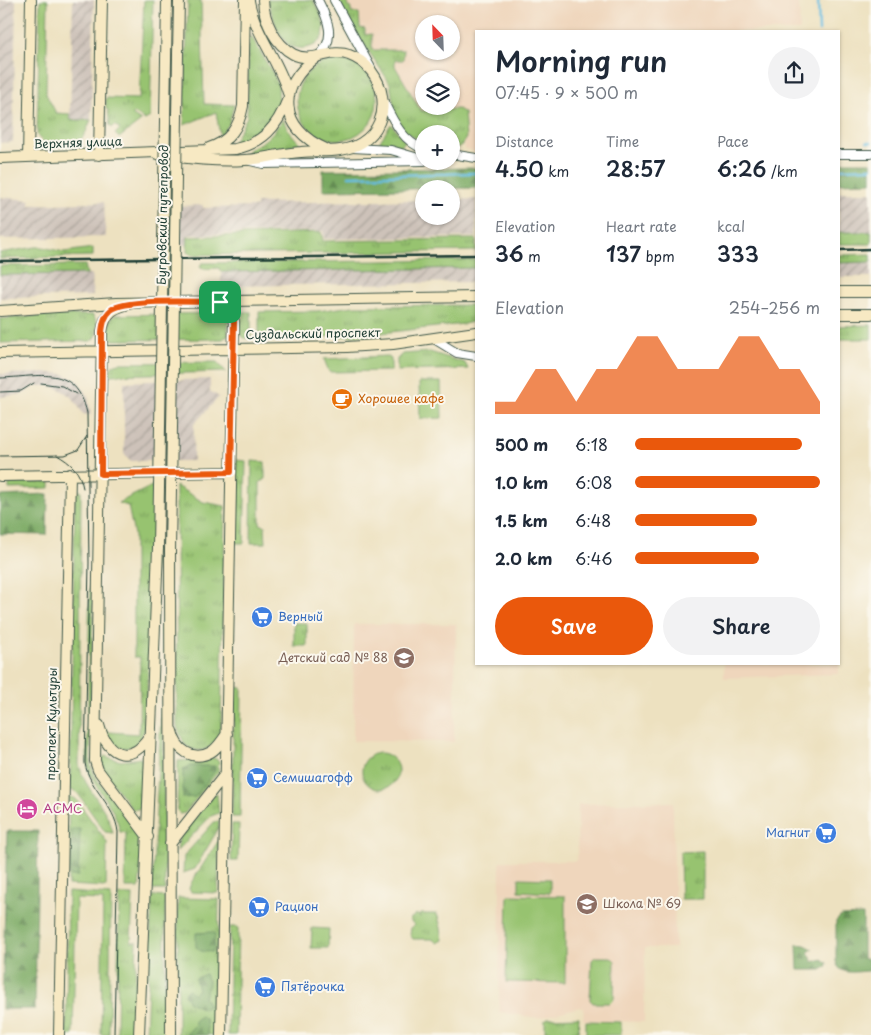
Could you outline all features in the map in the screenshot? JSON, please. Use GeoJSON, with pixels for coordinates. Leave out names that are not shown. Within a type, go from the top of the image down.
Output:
{"type":"FeatureCollection","features":[{"type":"Feature","properties":{"kind":"main road"},"geometry":{"type":"LineString","coordinates":[[28,157],[31,0]]}},
{"type":"Feature","properties":{"kind":"main road"},"geometry":{"type":"LineString","coordinates":[[100,155],[102,0]]}},
{"type":"Feature","properties":{"kind":"main road","name":"Бугровский путепровод"},"geometry":{"type":"LineString","coordinates":[[151,734],[158,548],[167,0]]}},
{"type":"Feature","properties":{"kind":"main road","name":"Бугровский путепровод"},"geometry":{"type":"LineString","coordinates":[[170,719],[170,551],[179,0]]}},
{"type":"Feature","properties":{"kind":"main road"},"geometry":{"type":"LineString","coordinates":[[247,0],[255,24],[280,72],[288,97],[290,114],[305,137],[329,150],[350,148],[361,143],[378,124],[383,100],[378,81],[360,60],[347,54],[332,53],[301,57],[283,47],[277,41],[266,17],[263,0]]}},
{"type":"Feature","properties":{"kind":"main road"},"geometry":{"type":"LineString","coordinates":[[206,149],[227,140],[241,118],[247,0]]}},
{"type":"Feature","properties":{"kind":"main road"},"geometry":{"type":"LineString","coordinates":[[288,97],[296,75],[318,56]]}},
{"type":"Feature","properties":{"kind":"main road","name":"Верхняя улица"},"geometry":{"type":"LineString","coordinates":[[0,158],[158,154],[206,149],[235,149],[260,141],[276,124],[288,97]]}},
{"type":"Feature","properties":{"kind":"main road","name":"Верхняя улица"},"geometry":{"type":"LineString","coordinates":[[158,154],[194,160],[246,160],[293,152],[329,150]]}},
{"type":"Feature","properties":{"kind":"main road"},"geometry":{"type":"LineString","coordinates":[[840,292],[871,292]]}},
{"type":"Feature","properties":{"kind":"main road"},"geometry":{"type":"LineString","coordinates":[[0,311],[134,303],[475,297]]}},
{"type":"Feature","properties":{"kind":"main road"},"geometry":{"type":"LineString","coordinates":[[220,302],[229,307],[231,311],[234,348],[221,1035]]}},
{"type":"Feature","properties":{"kind":"main road"},"geometry":{"type":"LineString","coordinates":[[134,303],[116,307],[107,315],[102,332],[95,761],[98,770],[148,837]]}},
{"type":"Feature","properties":{"kind":"main road"},"geometry":{"type":"LineString","coordinates":[[840,314],[871,314]]}},
{"type":"Feature","properties":{"kind":"main road","name":"Суздальский проспект"},"geometry":{"type":"LineString","coordinates":[[0,352],[347,347],[434,339],[475,332]]}},
{"type":"Feature","properties":{"kind":"main road"},"geometry":{"type":"LineString","coordinates":[[0,476],[231,472]]}},
{"type":"Feature","properties":{"kind":"main road","name":"проспект Культуры"},"geometry":{"type":"LineString","coordinates":[[59,1035],[70,474]]}},
{"type":"Feature","properties":{"kind":"main road"},"geometry":{"type":"LineString","coordinates":[[96,713],[105,743],[113,751],[120,753],[132,751],[144,743],[151,734]]}},
{"type":"Feature","properties":{"kind":"main road"},"geometry":{"type":"LineString","coordinates":[[170,719],[178,746],[190,755],[210,753],[227,734]]}},
{"type":"Feature","properties":{"kind":"main road"},"geometry":{"type":"LineString","coordinates":[[170,719],[171,1035]]}},
{"type":"Feature","properties":{"kind":"main road"},"geometry":{"type":"LineString","coordinates":[[139,1035],[151,734]]}},
{"type":"Feature","properties":{"kind":"main road"},"geometry":{"type":"LineString","coordinates":[[170,844],[226,773]]}},
{"type":"Feature","properties":{"kind":"street"},"geometry":{"type":"LineString","coordinates":[[318,0],[330,27],[329,40],[324,52],[318,56]]}},
{"type":"Feature","properties":{"kind":"street"},"geometry":{"type":"LineString","coordinates":[[334,0],[378,81]]}},
{"type":"Feature","properties":{"kind":"street"},"geometry":{"type":"LineString","coordinates":[[383,100],[400,130],[415,144]]}},
{"type":"Feature","properties":{"kind":"street"},"geometry":{"type":"LineString","coordinates":[[350,148],[391,150],[415,157]]}},
{"type":"Feature","properties":{"kind":"street"},"geometry":{"type":"LineString","coordinates":[[840,154],[871,154]]}},
{"type":"Feature","properties":{"kind":"street"},"geometry":{"type":"LineString","coordinates":[[460,156],[475,158]]}},
{"type":"Feature","properties":{"kind":"street"},"geometry":{"type":"LineString","coordinates":[[460,159],[475,158]]}},
{"type":"Feature","properties":{"kind":"street"},"geometry":{"type":"LineString","coordinates":[[246,160],[263,164],[415,160]]}},
{"type":"Feature","properties":{"kind":"street"},"geometry":{"type":"LineString","coordinates":[[434,339],[457,353],[475,356]]}},
{"type":"Feature","properties":{"kind":"shaded area"},"geometry":{"type":"Polygon","coordinates":[[[0,0],[16,0],[13,142],[0,143],[0,0]]]}},
{"type":"Feature","properties":{"kind":"shaded area"},"geometry":{"type":"Polygon","coordinates":[[[73,0],[94,0],[91,120],[70,120],[73,0]]]}},
{"type":"Feature","properties":{"kind":"shaded area"},"geometry":{"type":"Polygon","coordinates":[[[338,0],[799,0],[800,30],[475,30],[475,152],[464,149],[463,111],[460,111],[460,70],[415,70],[415,105],[368,51],[338,0]]]}},
{"type":"Feature","properties":{"kind":"shaded area"},"geometry":{"type":"Polygon","coordinates":[[[840,192],[871,192],[871,232],[840,232],[840,192]]]}},
{"type":"Feature","properties":{"kind":"shaded area"},"geometry":{"type":"Polygon","coordinates":[[[0,197],[30,200],[30,205],[104,202],[106,237],[0,239],[0,197]]]}},
{"type":"Feature","properties":{"kind":"shaded area"},"geometry":{"type":"Polygon","coordinates":[[[475,199],[475,237],[324,239],[323,231],[189,235],[188,245],[177,245],[178,206],[203,205],[203,208],[256,207],[256,203],[415,200],[415,225],[460,225],[460,200],[475,199]]]}},
{"type":"Feature","properties":{"kind":"shaded area"},"geometry":{"type":"Polygon","coordinates":[[[871,262],[871,277],[840,277],[840,263],[871,262]]]}},
{"type":"Feature","properties":{"kind":"shaded area"},"geometry":{"type":"Polygon","coordinates":[[[475,268],[475,282],[221,286],[221,272],[475,268]]]}},
{"type":"Feature","properties":{"kind":"shaded area"},"geometry":{"type":"Polygon","coordinates":[[[92,274],[93,296],[0,298],[0,275],[92,274]]]}},
{"type":"Feature","properties":{"kind":"shaded area"},"geometry":{"type":"Polygon","coordinates":[[[0,374],[64,374],[78,381],[88,397],[91,415],[83,414],[73,398],[60,389],[49,386],[36,386],[23,394],[0,397],[0,374]]]}},
{"type":"Feature","properties":{"kind":"shaded area"},"geometry":{"type":"Polygon","coordinates":[[[210,379],[210,391],[219,397],[194,424],[193,461],[131,461],[124,454],[124,382],[210,379]]]}},
{"type":"Feature","properties":{"kind":"shaded area","name":"Детский сад № 88"},"geometry":{"type":"Polygon","coordinates":[[[354,624],[456,624],[454,742],[353,741],[354,624]]]}},
{"type":"Feature","properties":{"kind":"shaded area"},"geometry":{"type":"Polygon","coordinates":[[[724,665],[839,665],[839,674],[724,678],[724,665]]]}},
{"type":"Feature","properties":{"kind":"shaded area","name":"Школа № 69"},"geometry":{"type":"Polygon","coordinates":[[[673,802],[675,948],[645,948],[644,1022],[583,1020],[584,1008],[580,1007],[538,1018],[499,1012],[500,861],[577,861],[578,804],[673,802]]]}},
{"type":"Feature","properties":{"kind":"green space"},"geometry":{"type":"Polygon","coordinates":[[[40,0],[48,0],[46,94],[56,113],[70,114],[70,120],[91,120],[82,138],[72,145],[52,145],[41,140],[37,135],[40,0]]]}},
{"type":"Feature","properties":{"kind":"green space"},"geometry":{"type":"Polygon","coordinates":[[[144,0],[153,0],[150,117],[145,120],[134,113],[132,115],[141,121],[119,138],[115,134],[120,129],[115,125],[112,128],[110,126],[108,110],[106,109],[106,98],[139,99],[144,0]]]}},
{"type":"Feature","properties":{"kind":"green space"},"geometry":{"type":"Polygon","coordinates":[[[188,0],[201,0],[204,104],[234,105],[229,124],[220,136],[216,112],[184,125],[188,0]]]}},
{"type":"Feature","properties":{"kind":"green space"},"geometry":{"type":"Polygon","coordinates":[[[267,0],[313,0],[324,26],[318,43],[307,48],[289,46],[278,31],[267,0]]]}},
{"type":"Feature","properties":{"kind":"green space"},"geometry":{"type":"Polygon","coordinates":[[[338,0],[347,0],[351,13],[359,13],[360,28],[365,29],[365,35],[372,34],[372,50],[404,50],[403,60],[395,60],[395,66],[415,101],[415,115],[460,115],[460,110],[464,113],[466,138],[460,147],[460,125],[415,125],[415,138],[405,131],[396,119],[390,83],[359,37],[338,0]]]}},
{"type":"Feature","properties":{"kind":"green space"},"geometry":{"type":"Polygon","coordinates":[[[251,36],[275,77],[278,86],[279,103],[273,121],[258,138],[232,145],[247,117],[249,38],[251,36]]]}},
{"type":"Feature","properties":{"kind":"green space"},"geometry":{"type":"Polygon","coordinates":[[[337,60],[352,63],[365,72],[374,85],[377,100],[374,115],[365,128],[352,137],[337,140],[322,137],[309,128],[300,115],[297,100],[300,85],[309,72],[322,63],[337,60]]]}},
{"type":"Feature","properties":{"kind":"green space"},"geometry":{"type":"Polygon","coordinates":[[[283,119],[288,130],[301,145],[249,155],[248,150],[268,138],[283,119]]]}},
{"type":"Feature","properties":{"kind":"green space"},"geometry":{"type":"Polygon","coordinates":[[[391,124],[405,141],[400,148],[377,146],[391,124]]]}},
{"type":"Feature","properties":{"kind":"green space"},"geometry":{"type":"Polygon","coordinates":[[[840,162],[871,162],[871,182],[840,183],[840,162]]]}},
{"type":"Feature","properties":{"kind":"green space"},"geometry":{"type":"Polygon","coordinates":[[[460,168],[475,168],[475,188],[460,188],[460,180],[415,180],[415,189],[323,190],[323,170],[460,170],[460,168]]]}},
{"type":"Feature","properties":{"kind":"green space"},"geometry":{"type":"Polygon","coordinates":[[[321,232],[323,241],[475,239],[475,251],[192,255],[187,252],[188,237],[321,232]]]}},
{"type":"Feature","properties":{"kind":"green space"},"geometry":{"type":"Polygon","coordinates":[[[840,232],[871,232],[871,244],[840,244],[840,232]]]}},
{"type":"Feature","properties":{"kind":"green space"},"geometry":{"type":"Polygon","coordinates":[[[36,247],[64,252],[93,248],[93,256],[0,259],[0,253],[36,247]]]}},
{"type":"Feature","properties":{"kind":"green space"},"geometry":{"type":"Polygon","coordinates":[[[871,254],[871,262],[840,263],[840,255],[871,254]]]}},
{"type":"Feature","properties":{"kind":"green space"},"geometry":{"type":"Polygon","coordinates":[[[475,260],[475,268],[221,272],[219,268],[203,269],[200,266],[202,263],[475,260]]]}},
{"type":"Feature","properties":{"kind":"green space"},"geometry":{"type":"Polygon","coordinates":[[[85,265],[87,274],[0,275],[0,266],[85,265]]]}},
{"type":"Feature","properties":{"kind":"green space"},"geometry":{"type":"Polygon","coordinates":[[[475,305],[475,321],[354,336],[259,338],[259,312],[318,311],[353,306],[475,305]]]}},
{"type":"Feature","properties":{"kind":"green space"},"geometry":{"type":"Polygon","coordinates":[[[244,312],[251,312],[251,338],[244,338],[240,334],[241,316],[244,312]]]}},
{"type":"Feature","properties":{"kind":"green space"},"geometry":{"type":"Polygon","coordinates":[[[224,313],[228,319],[228,335],[223,339],[113,340],[109,334],[110,320],[115,315],[224,313]]]}},
{"type":"Feature","properties":{"kind":"green space"},"geometry":{"type":"Polygon","coordinates":[[[48,315],[93,315],[97,322],[96,337],[91,341],[0,343],[0,319],[48,315]]]}},
{"type":"Feature","properties":{"kind":"green space"},"geometry":{"type":"Polygon","coordinates":[[[871,325],[871,339],[840,339],[840,326],[871,325]]]}},
{"type":"Feature","properties":{"kind":"green space"},"geometry":{"type":"Polygon","coordinates":[[[430,352],[465,363],[468,369],[397,371],[397,359],[402,354],[430,352]]]}},
{"type":"Feature","properties":{"kind":"green space"},"geometry":{"type":"Polygon","coordinates":[[[387,356],[391,359],[391,371],[329,372],[324,359],[387,356]]]}},
{"type":"Feature","properties":{"kind":"green space"},"geometry":{"type":"Polygon","coordinates":[[[217,362],[226,372],[107,375],[113,365],[119,363],[217,362]]]}},
{"type":"Feature","properties":{"kind":"green space"},"geometry":{"type":"Polygon","coordinates":[[[419,382],[441,382],[442,418],[420,419],[419,382]]]}},
{"type":"Feature","properties":{"kind":"green space"},"geometry":{"type":"Polygon","coordinates":[[[236,460],[246,461],[244,543],[235,543],[236,460]]]}},
{"type":"Feature","properties":{"kind":"green space"},"geometry":{"type":"Polygon","coordinates":[[[252,461],[265,462],[265,480],[260,482],[260,524],[265,526],[266,543],[251,543],[252,461]]]}},
{"type":"Feature","properties":{"kind":"green space"},"geometry":{"type":"Polygon","coordinates":[[[50,482],[50,488],[9,489],[9,483],[50,482]]]}},
{"type":"Feature","properties":{"kind":"green space"},"geometry":{"type":"Polygon","coordinates":[[[154,485],[154,570],[145,729],[134,745],[126,748],[108,742],[105,729],[109,732],[139,734],[140,657],[134,657],[134,535],[128,506],[118,503],[154,485]]]}},
{"type":"Feature","properties":{"kind":"green space"},"geometry":{"type":"Polygon","coordinates":[[[176,486],[203,502],[225,506],[221,729],[212,745],[203,750],[191,749],[185,745],[177,727],[176,486]]]}},
{"type":"Feature","properties":{"kind":"green space"},"geometry":{"type":"Polygon","coordinates":[[[75,491],[81,491],[79,764],[86,782],[106,814],[113,833],[105,832],[79,795],[75,791],[70,790],[75,491]]]}},
{"type":"Feature","properties":{"kind":"green space"},"geometry":{"type":"Polygon","coordinates":[[[48,494],[47,535],[0,534],[0,496],[48,494]]]}},
{"type":"Feature","properties":{"kind":"green space"},"geometry":{"type":"Polygon","coordinates":[[[90,563],[94,563],[90,763],[100,784],[136,830],[142,853],[139,888],[125,888],[126,833],[120,832],[114,813],[94,781],[87,763],[90,563]]]}},
{"type":"Feature","properties":{"kind":"green space"},"geometry":{"type":"Polygon","coordinates":[[[294,623],[307,623],[307,646],[294,646],[294,623]]]}},
{"type":"Feature","properties":{"kind":"green space"},"geometry":{"type":"Polygon","coordinates":[[[234,687],[242,688],[240,817],[232,817],[234,687]]]}},
{"type":"Feature","properties":{"kind":"green space"},"geometry":{"type":"Polygon","coordinates":[[[161,714],[163,714],[165,890],[152,890],[161,714]]]}},
{"type":"Feature","properties":{"kind":"green space"},"geometry":{"type":"Polygon","coordinates":[[[380,753],[392,759],[398,771],[392,783],[380,789],[368,783],[362,771],[368,759],[380,753]]]}},
{"type":"Feature","properties":{"kind":"green space"},"geometry":{"type":"Polygon","coordinates":[[[104,756],[121,761],[140,758],[145,762],[142,808],[133,810],[101,768],[101,759],[104,756]]]}},
{"type":"Feature","properties":{"kind":"green space"},"geometry":{"type":"Polygon","coordinates":[[[214,758],[219,761],[218,772],[185,813],[180,814],[177,810],[178,761],[214,758]]]}},
{"type":"Feature","properties":{"kind":"green space"},"geometry":{"type":"Polygon","coordinates":[[[191,766],[215,766],[215,771],[195,797],[183,798],[183,769],[191,766]]]}},
{"type":"Feature","properties":{"kind":"green space"},"geometry":{"type":"Polygon","coordinates":[[[217,793],[219,813],[211,816],[177,851],[179,838],[213,795],[217,793]]]}},
{"type":"Feature","properties":{"kind":"green space"},"geometry":{"type":"Polygon","coordinates":[[[69,796],[76,799],[107,842],[106,887],[68,885],[69,796]]]}},
{"type":"Feature","properties":{"kind":"green space"},"geometry":{"type":"Polygon","coordinates":[[[219,821],[218,829],[195,869],[183,873],[184,856],[214,822],[219,821]]]}},
{"type":"Feature","properties":{"kind":"green space"},"geometry":{"type":"Polygon","coordinates":[[[232,824],[239,824],[238,861],[231,861],[232,824]]]}},
{"type":"Feature","properties":{"kind":"green space"},"geometry":{"type":"Polygon","coordinates":[[[72,829],[80,829],[78,876],[70,876],[72,829]]]}},
{"type":"Feature","properties":{"kind":"green space"},"geometry":{"type":"Polygon","coordinates":[[[7,831],[38,831],[35,1009],[2,1009],[7,831]]]}},
{"type":"Feature","properties":{"kind":"green space"},"geometry":{"type":"Polygon","coordinates":[[[219,840],[218,893],[191,892],[189,889],[191,883],[219,840]]]}},
{"type":"Feature","properties":{"kind":"green space"},"geometry":{"type":"Polygon","coordinates":[[[703,851],[703,899],[681,899],[680,852],[703,851]]]}},
{"type":"Feature","properties":{"kind":"green space"},"geometry":{"type":"Polygon","coordinates":[[[519,878],[550,879],[550,893],[519,891],[519,878]]]}},
{"type":"Feature","properties":{"kind":"green space"},"geometry":{"type":"Polygon","coordinates":[[[68,892],[111,895],[109,1035],[101,1035],[103,900],[76,899],[73,1035],[66,1035],[68,892]]]}},
{"type":"Feature","properties":{"kind":"green space"},"geometry":{"type":"Polygon","coordinates":[[[119,895],[133,895],[131,942],[137,942],[133,1035],[117,1035],[119,895]]]}},
{"type":"Feature","properties":{"kind":"green space"},"geometry":{"type":"Polygon","coordinates":[[[508,895],[565,896],[565,983],[506,982],[508,895]]]}},
{"type":"Feature","properties":{"kind":"green space"},"geometry":{"type":"Polygon","coordinates":[[[152,896],[165,897],[165,1035],[146,1035],[152,896]]]}},
{"type":"Feature","properties":{"kind":"green space"},"geometry":{"type":"Polygon","coordinates":[[[178,898],[219,899],[217,1035],[178,1035],[178,898]]]}},
{"type":"Feature","properties":{"kind":"green space"},"geometry":{"type":"Polygon","coordinates":[[[416,914],[420,917],[421,914],[437,914],[443,940],[438,943],[432,939],[413,939],[410,935],[411,928],[415,925],[409,920],[416,914]]]}},
{"type":"Feature","properties":{"kind":"green space"},"geometry":{"type":"Polygon","coordinates":[[[863,915],[863,959],[869,959],[869,971],[845,971],[838,966],[836,961],[836,921],[841,916],[863,915]]]}},
{"type":"Feature","properties":{"kind":"green space"},"geometry":{"type":"Polygon","coordinates":[[[230,927],[238,927],[236,1035],[228,1035],[230,927]]]}},
{"type":"Feature","properties":{"kind":"green space"},"geometry":{"type":"Polygon","coordinates":[[[312,928],[329,929],[328,948],[311,948],[312,928]]]}},
{"type":"Feature","properties":{"kind":"green space"},"geometry":{"type":"Polygon","coordinates":[[[211,932],[215,934],[212,952],[201,951],[196,947],[196,933],[211,932]]]}},
{"type":"Feature","properties":{"kind":"green space"},"geometry":{"type":"Polygon","coordinates":[[[797,944],[813,949],[808,952],[813,962],[822,959],[827,963],[826,967],[821,970],[798,970],[797,944]]]}},
{"type":"Feature","properties":{"kind":"green space"},"geometry":{"type":"Polygon","coordinates":[[[595,957],[611,957],[615,961],[614,999],[610,1003],[593,1003],[590,1000],[592,960],[595,957]]]}},
{"type":"Feature","properties":{"kind":"green space"},"geometry":{"type":"Polygon","coordinates":[[[205,974],[209,984],[204,997],[209,1006],[203,1009],[189,1002],[184,994],[188,989],[194,994],[198,989],[195,979],[205,974]]]}},
{"type":"Feature","properties":{"kind":"green space"},"geometry":{"type":"Polygon","coordinates":[[[201,1016],[206,1020],[208,1035],[186,1035],[195,1025],[195,1020],[201,1016]]]}},
{"type":"Feature","properties":{"kind":"green space"},"geometry":{"type":"Polygon","coordinates":[[[579,1017],[578,1035],[545,1035],[545,1020],[548,1018],[579,1017]]]}},
{"type":"Feature","properties":{"kind":"green space"},"geometry":{"type":"Polygon","coordinates":[[[586,1021],[621,1022],[621,1035],[586,1035],[586,1021]]]}},
{"type":"Feature","properties":{"kind":"waterway"},"geometry":{"type":"LineString","coordinates":[[818,0],[819,30]]}},
{"type":"Feature","properties":{"kind":"waterway"},"geometry":{"type":"LineString","coordinates":[[840,169],[871,168]]}},
{"type":"Feature","properties":{"kind":"waterway"},"geometry":{"type":"LineString","coordinates":[[349,176],[475,173]]}},
{"type":"Feature","properties":{"kind":"tram line"},"geometry":{"type":"LineString","coordinates":[[0,378],[42,375],[54,376],[65,380],[74,386],[81,397],[87,413],[89,563],[85,763],[91,781],[112,813],[118,832],[114,1035]]}},
{"type":"Feature","properties":{"kind":"tram line"},"geometry":{"type":"LineString","coordinates":[[0,392],[21,391],[34,383]]}},
{"type":"Feature","properties":{"kind":"tram line"},"geometry":{"type":"LineString","coordinates":[[41,383],[62,386],[76,394]]}},
{"type":"Feature","properties":{"kind":"tram line"},"geometry":{"type":"LineString","coordinates":[[0,456],[65,455],[78,450],[87,436]]}},
{"type":"Feature","properties":{"kind":"tram line"},"geometry":{"type":"LineString","coordinates":[[57,455],[74,468],[80,477],[83,488]]}},
{"type":"Feature","properties":{"kind":"railway"},"geometry":{"type":"LineString","coordinates":[[840,250],[871,249]]}},
{"type":"Feature","properties":{"kind":"railway"},"geometry":{"type":"LineString","coordinates":[[0,261],[475,255]]}},
{"type":"Feature","properties":{"kind":"place","name":"Хорошее кафе"},"geometry":{"type":"Point","coordinates":[342,399]}},
{"type":"Feature","properties":{"kind":"place","name":"Верный"},"geometry":{"type":"Point","coordinates":[262,617]}},
{"type":"Feature","properties":{"kind":"place","name":"Детский сад № 88"},"geometry":{"type":"Point","coordinates":[404,658]}},
{"type":"Feature","properties":{"kind":"place","name":"Семишагофф"},"geometry":{"type":"Point","coordinates":[257,778]}},
{"type":"Feature","properties":{"kind":"place","name":"АСМС"},"geometry":{"type":"Point","coordinates":[27,809]}},
{"type":"Feature","properties":{"kind":"place","name":"Магнит"},"geometry":{"type":"Point","coordinates":[826,833]}},
{"type":"Feature","properties":{"kind":"place","name":"Школа № 69"},"geometry":{"type":"Point","coordinates":[587,904]}},
{"type":"Feature","properties":{"kind":"place","name":"Рацион"},"geometry":{"type":"Point","coordinates":[259,907]}},
{"type":"Feature","properties":{"kind":"place","name":"Пятёрочка"},"geometry":{"type":"Point","coordinates":[265,987]}},
{"type":"Feature","properties":{"kind":"route"},"geometry":{"type":"LineString","coordinates":[[220,302],[229,307],[234,322],[231,472],[101,474],[102,332],[104,320],[110,310],[134,303],[220,302]]}}]}
